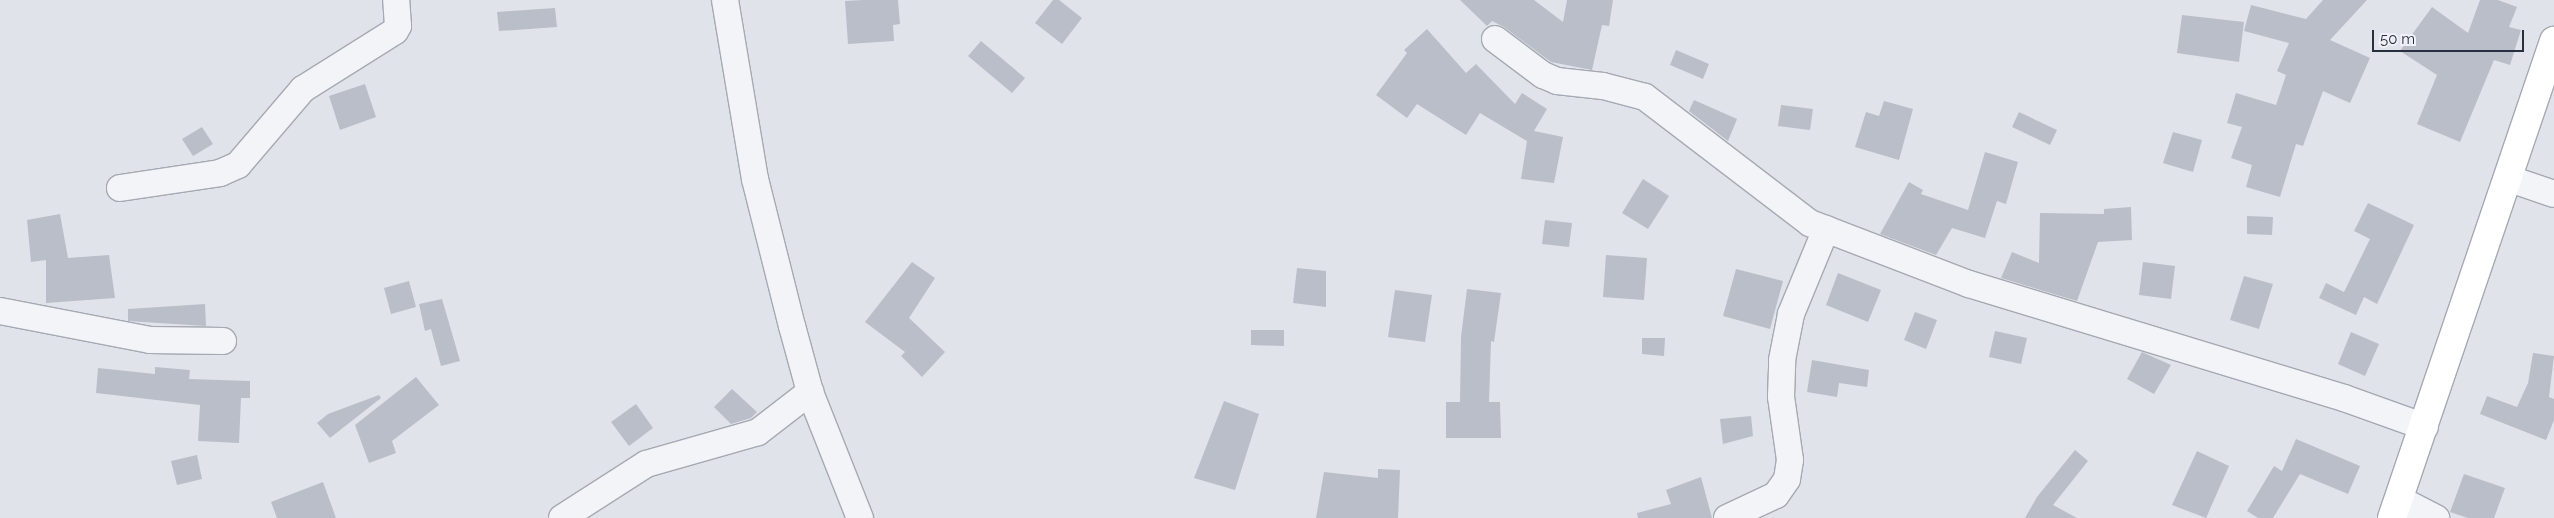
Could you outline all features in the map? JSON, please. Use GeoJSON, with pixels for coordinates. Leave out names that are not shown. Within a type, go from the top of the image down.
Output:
{"type":"FeatureCollection","features":[{"type":"Feature","properties":{"kind":"main road"},"geometry":{"type":"LineString","coordinates":[[2396,508],[2510,179],[2554,41]]}},
{"type":"Feature","properties":{"kind":"street"},"geometry":{"type":"LineString","coordinates":[[120,188],[220,174],[238,165],[303,89],[395,31],[398,26],[396,0]]}},
{"type":"Feature","properties":{"kind":"street"},"geometry":{"type":"LineString","coordinates":[[725,0],[755,179],[810,392],[860,518]]}},
{"type":"Feature","properties":{"kind":"street"},"geometry":{"type":"LineString","coordinates":[[1496,39],[1544,76],[1557,81],[1602,86],[1645,98],[1788,209],[1826,229],[1969,284],[2344,398],[2425,427]]}},
{"type":"Feature","properties":{"kind":"street"},"geometry":{"type":"LineString","coordinates":[[2510,179],[2554,194]]}},
{"type":"Feature","properties":{"kind":"street"},"geometry":{"type":"LineString","coordinates":[[1727,518],[1776,495],[1787,479],[1790,460],[1781,397],[1782,360],[1791,314],[1826,229]]}},
{"type":"Feature","properties":{"kind":"street"},"geometry":{"type":"LineString","coordinates":[[0,312],[150,340],[223,341]]}},
{"type":"Feature","properties":{"kind":"street"},"geometry":{"type":"LineString","coordinates":[[562,518],[646,464],[758,432],[810,392]]}},
{"type":"Feature","properties":{"kind":"street"},"geometry":{"type":"LineString","coordinates":[[2396,508],[2436,518]]}},
{"type":"Feature","properties":{"kind":"building"},"geometry":{"type":"Polygon","coordinates":[[[898,0],[900,24],[893,25],[894,41],[848,44],[845,1],[898,0]]]}},
{"type":"Feature","properties":{"kind":"building"},"geometry":{"type":"Polygon","coordinates":[[[1053,0],[1059,0],[1082,18],[1062,44],[1035,23],[1053,0]]]}},
{"type":"Feature","properties":{"kind":"building"},"geometry":{"type":"Polygon","coordinates":[[[1460,0],[1534,0],[1563,22],[1567,0],[1613,0],[1609,26],[1602,25],[1592,70],[1551,62],[1504,27],[1492,21],[1487,26],[1460,0]]]}},
{"type":"Feature","properties":{"kind":"building"},"geometry":{"type":"Polygon","coordinates":[[[2323,0],[2367,0],[2330,40],[2370,58],[2350,103],[2323,91],[2303,146],[2296,144],[2280,197],[2246,187],[2252,165],[2231,158],[2242,127],[2227,123],[2236,93],[2276,105],[2286,75],[2277,71],[2289,43],[2244,31],[2251,5],[2306,19],[2323,0]]]}},
{"type":"Feature","properties":{"kind":"building"},"geometry":{"type":"Polygon","coordinates":[[[2480,0],[2498,0],[2517,7],[2509,27],[2521,30],[2510,65],[2494,60],[2460,142],[2417,124],[2437,75],[2400,51],[2432,7],[2468,33],[2480,0]]]}},
{"type":"Feature","properties":{"kind":"building"},"geometry":{"type":"Polygon","coordinates":[[[555,8],[557,27],[499,31],[497,12],[555,8]]]}},
{"type":"Feature","properties":{"kind":"building"},"geometry":{"type":"Polygon","coordinates":[[[2182,15],[2244,22],[2239,62],[2177,53],[2182,15]]]}},
{"type":"Feature","properties":{"kind":"building"},"geometry":{"type":"Polygon","coordinates":[[[1427,29],[1466,73],[1476,64],[1515,104],[1522,93],[1547,109],[1534,131],[1563,137],[1554,183],[1521,179],[1527,141],[1480,113],[1466,135],[1417,104],[1407,118],[1376,95],[1407,53],[1404,50],[1427,29]]]}},
{"type":"Feature","properties":{"kind":"building"},"geometry":{"type":"Polygon","coordinates":[[[981,41],[1025,78],[1012,93],[968,56],[981,41]]]}},
{"type":"Feature","properties":{"kind":"building"},"geometry":{"type":"Polygon","coordinates":[[[1676,50],[1709,64],[1703,79],[1670,65],[1676,50]]]}},
{"type":"Feature","properties":{"kind":"building"},"geometry":{"type":"Polygon","coordinates":[[[365,84],[376,117],[340,130],[329,96],[365,84]]]}},
{"type":"Feature","properties":{"kind":"building"},"geometry":{"type":"Polygon","coordinates":[[[1694,100],[1737,119],[1728,141],[1689,111],[1694,100]]]}},
{"type":"Feature","properties":{"kind":"building"},"geometry":{"type":"Polygon","coordinates":[[[1884,101],[1913,109],[1899,160],[1855,147],[1866,112],[1879,116],[1884,101]]]}},
{"type":"Feature","properties":{"kind":"building"},"geometry":{"type":"Polygon","coordinates":[[[1781,105],[1813,109],[1810,130],[1778,126],[1781,105]]]}},
{"type":"Feature","properties":{"kind":"building"},"geometry":{"type":"Polygon","coordinates":[[[2019,112],[2057,130],[2050,145],[2012,127],[2019,112]]]}},
{"type":"Feature","properties":{"kind":"building"},"geometry":{"type":"Polygon","coordinates":[[[202,127],[213,144],[193,156],[182,139],[202,127]]]}},
{"type":"Feature","properties":{"kind":"building"},"geometry":{"type":"Polygon","coordinates":[[[2173,132],[2202,140],[2193,172],[2163,163],[2173,132]]]}},
{"type":"Feature","properties":{"kind":"building"},"geometry":{"type":"Polygon","coordinates":[[[1985,152],[2018,162],[2006,204],[1997,201],[1985,238],[1952,228],[1936,255],[1880,234],[1909,182],[1923,190],[1921,194],[1968,210],[1985,152]]]}},
{"type":"Feature","properties":{"kind":"building"},"geometry":{"type":"Polygon","coordinates":[[[1643,179],[1669,196],[1648,229],[1622,213],[1643,179]]]}},
{"type":"Feature","properties":{"kind":"building"},"geometry":{"type":"Polygon","coordinates":[[[2368,203],[2414,225],[2377,304],[2364,297],[2356,315],[2319,298],[2326,283],[2344,292],[2370,239],[2354,231],[2368,203]]]}},
{"type":"Feature","properties":{"kind":"building"},"geometry":{"type":"Polygon","coordinates":[[[2131,207],[2132,240],[2098,242],[2077,301],[2001,278],[2012,252],[2039,263],[2040,213],[2104,214],[2104,209],[2131,207]]]}},
{"type":"Feature","properties":{"kind":"building"},"geometry":{"type":"Polygon","coordinates":[[[60,214],[68,258],[109,255],[115,298],[46,303],[46,260],[31,262],[27,220],[60,214]]]}},
{"type":"Feature","properties":{"kind":"building"},"geometry":{"type":"Polygon","coordinates":[[[2247,216],[2273,217],[2272,235],[2247,234],[2247,216]]]}},
{"type":"Feature","properties":{"kind":"building"},"geometry":{"type":"Polygon","coordinates":[[[1545,220],[1572,223],[1569,247],[1542,244],[1545,220]]]}},
{"type":"Feature","properties":{"kind":"building"},"geometry":{"type":"Polygon","coordinates":[[[1606,255],[1647,258],[1644,300],[1603,297],[1606,255]]]}},
{"type":"Feature","properties":{"kind":"building"},"geometry":{"type":"Polygon","coordinates":[[[912,262],[935,278],[909,318],[945,352],[922,377],[901,356],[905,352],[865,322],[912,262]]]}},
{"type":"Feature","properties":{"kind":"building"},"geometry":{"type":"Polygon","coordinates":[[[2143,262],[2175,266],[2171,299],[2139,295],[2143,262]]]}},
{"type":"Feature","properties":{"kind":"building"},"geometry":{"type":"Polygon","coordinates":[[[1297,268],[1326,271],[1326,307],[1293,303],[1297,268]]]}},
{"type":"Feature","properties":{"kind":"building"},"geometry":{"type":"Polygon","coordinates":[[[1736,269],[1783,281],[1770,329],[1723,316],[1736,269]]]}},
{"type":"Feature","properties":{"kind":"building"},"geometry":{"type":"Polygon","coordinates":[[[1838,273],[1881,290],[1868,322],[1826,305],[1838,273]]]}},
{"type":"Feature","properties":{"kind":"building"},"geometry":{"type":"Polygon","coordinates":[[[2244,276],[2273,284],[2259,329],[2230,320],[2244,276]]]}},
{"type":"Feature","properties":{"kind":"building"},"geometry":{"type":"Polygon","coordinates":[[[409,281],[416,307],[391,314],[384,288],[409,281]]]}},
{"type":"Feature","properties":{"kind":"building"},"geometry":{"type":"Polygon","coordinates":[[[1467,289],[1501,293],[1494,342],[1491,341],[1489,402],[1500,402],[1501,438],[1446,438],[1446,402],[1460,402],[1461,337],[1467,289]]]}},
{"type":"Feature","properties":{"kind":"building"},"geometry":{"type":"Polygon","coordinates":[[[1395,290],[1432,295],[1425,342],[1388,337],[1395,290]]]}},
{"type":"Feature","properties":{"kind":"building"},"geometry":{"type":"Polygon","coordinates":[[[442,299],[460,361],[441,366],[431,329],[425,331],[419,304],[442,299]]]}},
{"type":"Feature","properties":{"kind":"building"},"geometry":{"type":"Polygon","coordinates":[[[205,304],[206,326],[128,321],[128,309],[205,304]]]}},
{"type":"Feature","properties":{"kind":"building"},"geometry":{"type":"Polygon","coordinates":[[[1915,312],[1937,320],[1926,349],[1904,340],[1915,312]]]}},
{"type":"Feature","properties":{"kind":"building"},"geometry":{"type":"Polygon","coordinates":[[[1251,330],[1284,330],[1284,346],[1251,345],[1251,330]]]}},
{"type":"Feature","properties":{"kind":"building"},"geometry":{"type":"Polygon","coordinates":[[[1995,331],[2027,338],[2021,364],[1989,357],[1995,331]]]}},
{"type":"Feature","properties":{"kind":"building"},"geometry":{"type":"Polygon","coordinates":[[[2351,332],[2379,344],[2365,376],[2338,364],[2351,332]]]}},
{"type":"Feature","properties":{"kind":"building"},"geometry":{"type":"Polygon","coordinates":[[[1642,338],[1665,338],[1664,356],[1642,354],[1642,338]]]}},
{"type":"Feature","properties":{"kind":"building"},"geometry":{"type":"Polygon","coordinates":[[[2142,352],[2171,365],[2154,394],[2127,379],[2142,352]]]}},
{"type":"Feature","properties":{"kind":"building"},"geometry":{"type":"Polygon","coordinates":[[[2533,353],[2554,356],[2549,397],[2554,399],[2554,420],[2546,440],[2480,414],[2487,396],[2517,407],[2528,383],[2533,353]]]}},
{"type":"Feature","properties":{"kind":"building"},"geometry":{"type":"Polygon","coordinates":[[[1812,360],[1869,370],[1867,387],[1839,383],[1837,397],[1807,392],[1812,360]]]}},
{"type":"Feature","properties":{"kind":"building"},"geometry":{"type":"Polygon","coordinates":[[[155,367],[190,370],[189,379],[250,381],[250,398],[241,398],[239,443],[198,441],[200,405],[96,393],[98,368],[155,374],[155,367]]]}},
{"type":"Feature","properties":{"kind":"building"},"geometry":{"type":"Polygon","coordinates":[[[416,377],[439,405],[392,441],[396,453],[369,463],[355,425],[416,377]]]}},
{"type":"Feature","properties":{"kind":"building"},"geometry":{"type":"Polygon","coordinates":[[[732,389],[757,412],[751,418],[731,424],[714,407],[732,389]]]}},
{"type":"Feature","properties":{"kind":"building"},"geometry":{"type":"Polygon","coordinates":[[[379,395],[381,398],[330,438],[317,423],[328,414],[379,395]]]}},
{"type":"Feature","properties":{"kind":"building"},"geometry":{"type":"Polygon","coordinates":[[[1224,401],[1259,414],[1235,490],[1194,478],[1224,401]]]}},
{"type":"Feature","properties":{"kind":"building"},"geometry":{"type":"Polygon","coordinates":[[[636,404],[653,428],[629,446],[611,422],[636,404]]]}},
{"type":"Feature","properties":{"kind":"building"},"geometry":{"type":"Polygon","coordinates":[[[1751,416],[1753,436],[1723,444],[1720,419],[1751,416]]]}},
{"type":"Feature","properties":{"kind":"building"},"geometry":{"type":"Polygon","coordinates":[[[2296,439],[2360,466],[2348,494],[2300,474],[2273,518],[2258,518],[2247,511],[2274,466],[2282,471],[2296,439]]]}},
{"type":"Feature","properties":{"kind":"building"},"geometry":{"type":"Polygon","coordinates":[[[2075,450],[2088,461],[2053,505],[2077,518],[2025,518],[2037,497],[2075,450]]]}},
{"type":"Feature","properties":{"kind":"building"},"geometry":{"type":"Polygon","coordinates":[[[2197,451],[2229,466],[2206,518],[2172,505],[2197,451]]]}},
{"type":"Feature","properties":{"kind":"building"},"geometry":{"type":"Polygon","coordinates":[[[197,455],[202,479],[177,485],[171,461],[197,455]]]}},
{"type":"Feature","properties":{"kind":"building"},"geometry":{"type":"Polygon","coordinates":[[[1378,469],[1400,470],[1398,518],[1316,518],[1324,472],[1378,478],[1378,469]]]}},
{"type":"Feature","properties":{"kind":"building"},"geometry":{"type":"Polygon","coordinates":[[[2464,474],[2505,488],[2494,518],[2468,518],[2450,512],[2464,474]]]}},
{"type":"Feature","properties":{"kind":"building"},"geometry":{"type":"Polygon","coordinates":[[[1701,477],[1712,518],[1638,518],[1637,513],[1671,504],[1666,490],[1701,477]]]}},
{"type":"Feature","properties":{"kind":"building"},"geometry":{"type":"Polygon","coordinates":[[[323,482],[336,518],[277,518],[271,502],[323,482]]]}}]}
